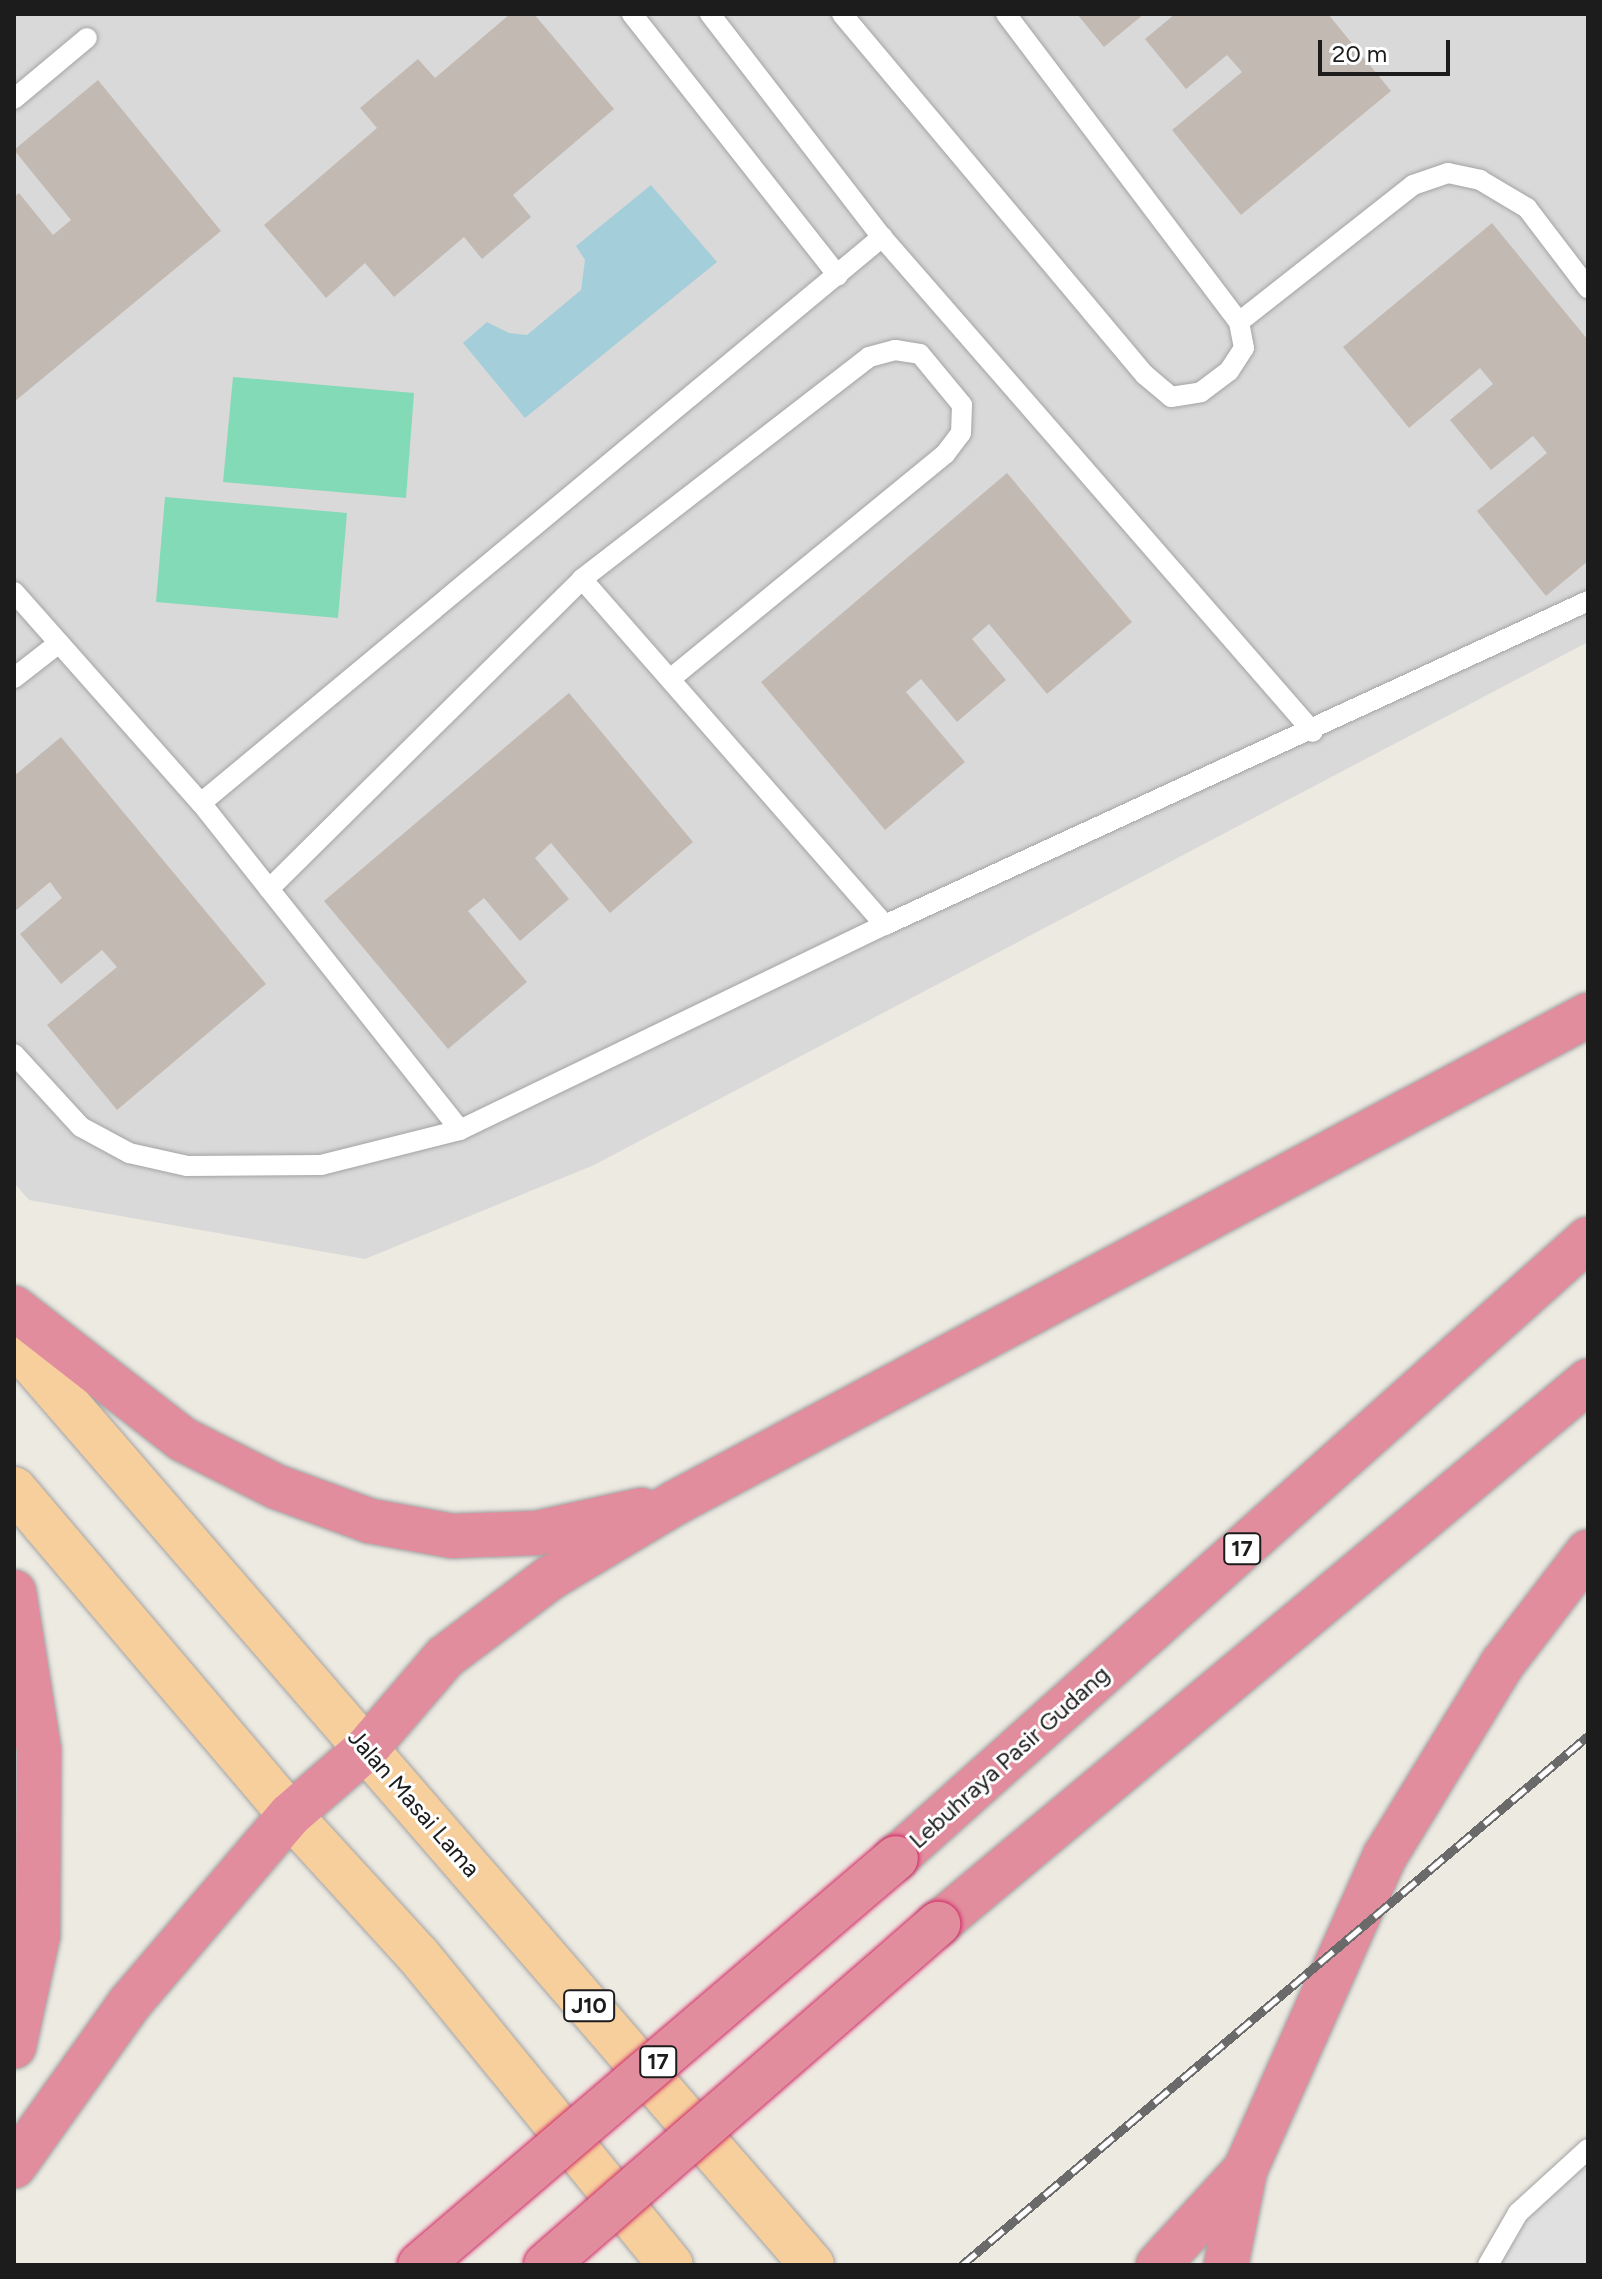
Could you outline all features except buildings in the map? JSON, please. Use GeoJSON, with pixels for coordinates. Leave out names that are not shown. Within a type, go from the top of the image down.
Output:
{"type":"FeatureCollection","features":[{"type":"Feature","properties":{"kind":"highway"},"geometry":{"type":"LineString","coordinates":[[14,2166],[129,2004],[290,1815],[367,1748],[445,1657],[550,1578],[675,1503],[1588,1015]]}},
{"type":"Feature","properties":{"kind":"highway","name":"Lebuhraya Pasir Gudang"},"geometry":{"type":"LineString","coordinates":[[420,2265],[896,1858],[1588,1239]]}},
{"type":"Feature","properties":{"kind":"highway"},"geometry":{"type":"LineString","coordinates":[[14,1308],[182,1439],[277,1487],[370,1521],[452,1536],[537,1533],[675,1503]]}},
{"type":"Feature","properties":{"kind":"highway"},"geometry":{"type":"LineString","coordinates":[[546,2265],[938,1924],[1588,1381]]}},
{"type":"Feature","properties":{"kind":"highway"},"geometry":{"type":"LineString","coordinates":[[1226,2265],[1245,2170],[1385,1856],[1503,1663],[1588,1552]]}},
{"type":"Feature","properties":{"kind":"highway"},"geometry":{"type":"LineString","coordinates":[[14,1592],[39,1766],[38,1935],[14,2046]]}},
{"type":"Feature","properties":{"kind":"highway"},"geometry":{"type":"LineString","coordinates":[[1158,2265],[1245,2170]]}},
{"type":"Feature","properties":{"kind":"main road","name":"Jalan Masai Lama"},"geometry":{"type":"LineString","coordinates":[[14,1342],[812,2265]]}},
{"type":"Feature","properties":{"kind":"main road"},"geometry":{"type":"LineString","coordinates":[[14,1489],[290,1815],[418,1955],[671,2265]]}},
{"type":"Feature","properties":{"kind":"lane"},"geometry":{"type":"LineString","coordinates":[[632,14],[838,276]]}},
{"type":"Feature","properties":{"kind":"lane"},"geometry":{"type":"LineString","coordinates":[[710,14],[882,237],[1313,732]]}},
{"type":"Feature","properties":{"kind":"lane"},"geometry":{"type":"LineString","coordinates":[[842,14],[1145,375],[1171,397],[1201,392],[1229,371],[1244,348],[1239,322],[1006,14]]}},
{"type":"Feature","properties":{"kind":"lane"},"geometry":{"type":"LineString","coordinates":[[14,99],[87,38]]}},
{"type":"Feature","properties":{"kind":"lane"},"geometry":{"type":"LineString","coordinates":[[1239,322],[1413,185],[1448,173],[1480,180],[1527,208],[1588,288]]}},
{"type":"Feature","properties":{"kind":"lane"},"geometry":{"type":"LineString","coordinates":[[201,803],[623,448],[838,276],[882,237]]}},
{"type":"Feature","properties":{"kind":"lane"},"geometry":{"type":"LineString","coordinates":[[269,889],[582,579],[869,357],[895,350],[920,354],[962,405],[961,433],[945,454],[670,679]]}},
{"type":"Feature","properties":{"kind":"lane"},"geometry":{"type":"LineString","coordinates":[[582,579],[885,925]]}},
{"type":"Feature","properties":{"kind":"lane"},"geometry":{"type":"LineString","coordinates":[[14,592],[201,803],[460,1130]]}},
{"type":"Feature","properties":{"kind":"lane"},"geometry":{"type":"LineString","coordinates":[[14,1054],[81,1127],[129,1153],[187,1166],[321,1165],[460,1130],[885,925],[1313,732],[1588,601]]}},
{"type":"Feature","properties":{"kind":"lane"},"geometry":{"type":"LineString","coordinates":[[14,678],[59,643]]}},
{"type":"Feature","properties":{"kind":"lane"},"geometry":{"type":"LineString","coordinates":[[1488,2265],[1518,2213],[1588,2149]]}},
{"type":"Feature","properties":{"kind":"shaded area"},"geometry":{"type":"Polygon","coordinates":[[[15,14],[1588,14],[1588,642],[594,1165],[365,1259],[29,1200],[14,1183],[15,14]]]}},
{"type":"Feature","properties":{"kind":"shaded area"},"geometry":{"type":"Polygon","coordinates":[[[1588,2145],[1588,2265],[1480,2265],[1588,2145]]]}},
{"type":"Feature","properties":{"kind":"green space"},"geometry":{"type":"Polygon","coordinates":[[[233,377],[414,393],[406,498],[223,482],[233,377]]]}},
{"type":"Feature","properties":{"kind":"green space"},"geometry":{"type":"Polygon","coordinates":[[[165,497],[347,513],[338,618],[156,602],[165,497]]]}},
{"type":"Feature","properties":{"kind":"water"},"geometry":{"type":"Polygon","coordinates":[[[651,185],[717,262],[525,418],[463,343],[487,322],[509,333],[527,335],[581,290],[585,260],[576,246],[651,185]]]}},
{"type":"Feature","properties":{"kind":"railway"},"geometry":{"type":"LineString","coordinates":[[962,2265],[1588,1736]]}}]}
